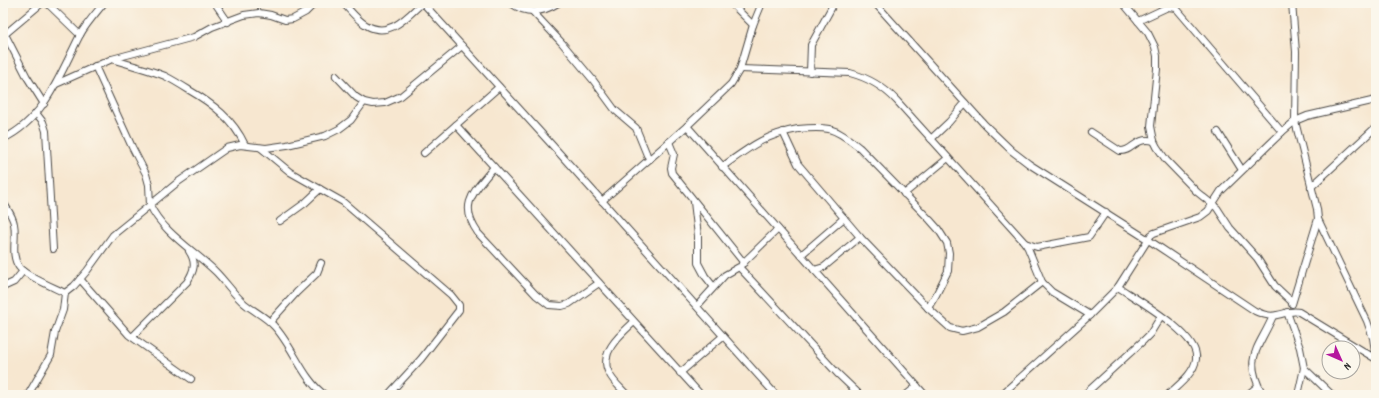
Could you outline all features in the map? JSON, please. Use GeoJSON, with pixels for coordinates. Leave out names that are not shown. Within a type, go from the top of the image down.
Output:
{"type":"FeatureCollection","features":[{"type":"Feature","properties":{"kind":"street"},"geometry":{"type":"LineString","coordinates":[[42,3],[3,34],[7,38],[27,77],[44,104]]}},
{"type":"Feature","properties":{"kind":"street"},"geometry":{"type":"LineString","coordinates":[[47,3],[80,35]]}},
{"type":"Feature","properties":{"kind":"street"},"geometry":{"type":"LineString","coordinates":[[3,140],[29,121],[44,104],[56,84],[80,35],[104,3]]}},
{"type":"Feature","properties":{"kind":"street"},"geometry":{"type":"LineString","coordinates":[[215,3],[228,22]]}},
{"type":"Feature","properties":{"kind":"street"},"geometry":{"type":"LineString","coordinates":[[56,84],[112,59],[194,37],[212,27],[244,15],[258,13],[271,15],[285,20],[294,19],[306,12],[315,3]]}},
{"type":"Feature","properties":{"kind":"street"},"geometry":{"type":"LineString","coordinates":[[343,3],[366,25],[386,30],[395,26],[423,3],[776,395]]}},
{"type":"Feature","properties":{"kind":"street"},"geometry":{"type":"LineString","coordinates":[[511,3],[523,10],[533,12],[547,9],[558,3]]}},
{"type":"Feature","properties":{"kind":"street"},"geometry":{"type":"LineString","coordinates":[[731,3],[753,26]]}},
{"type":"Feature","properties":{"kind":"street"},"geometry":{"type":"LineString","coordinates":[[602,201],[687,126],[731,84],[740,69],[753,26],[762,3]]}},
{"type":"Feature","properties":{"kind":"street"},"geometry":{"type":"LineString","coordinates":[[810,72],[812,45],[834,3]]}},
{"type":"Feature","properties":{"kind":"street"},"geometry":{"type":"LineString","coordinates":[[875,3],[993,134],[1029,164],[1106,212],[1255,311],[1263,315],[1273,316],[1288,312],[1299,312],[1376,358]]}},
{"type":"Feature","properties":{"kind":"street"},"geometry":{"type":"LineString","coordinates":[[1123,3],[1152,39],[1157,56],[1157,76],[1151,126],[1154,141],[1161,153],[1183,178],[1204,200],[1217,208],[1230,228],[1252,251],[1275,286],[1292,302]]}},
{"type":"Feature","properties":{"kind":"street"},"geometry":{"type":"LineString","coordinates":[[1292,3],[1296,52],[1295,121],[1318,219],[1367,321],[1373,338],[1376,358]]}},
{"type":"Feature","properties":{"kind":"street"},"geometry":{"type":"LineString","coordinates":[[1138,21],[1173,5],[1282,132]]}},
{"type":"Feature","properties":{"kind":"street"},"geometry":{"type":"LineString","coordinates":[[533,12],[562,43],[593,80],[615,110],[636,128],[650,159]]}},
{"type":"Feature","properties":{"kind":"street"},"geometry":{"type":"LineString","coordinates":[[336,76],[364,102],[373,104],[385,103],[401,96],[462,46]]}},
{"type":"Feature","properties":{"kind":"street"},"geometry":{"type":"LineString","coordinates":[[112,59],[163,76],[207,100],[232,124],[240,134],[245,145]]}},
{"type":"Feature","properties":{"kind":"street"},"geometry":{"type":"LineString","coordinates":[[95,66],[146,174],[149,185],[150,205],[153,212],[186,247],[215,271],[245,303],[270,322],[286,340],[312,383],[325,395]]}},
{"type":"Feature","properties":{"kind":"street"},"geometry":{"type":"LineString","coordinates":[[740,69],[850,73],[874,82],[891,94],[1025,244],[1042,282],[1052,292],[1090,315]]}},
{"type":"Feature","properties":{"kind":"street"},"geometry":{"type":"LineString","coordinates":[[424,153],[499,87]]}},
{"type":"Feature","properties":{"kind":"street"},"geometry":{"type":"LineString","coordinates":[[1001,395],[1090,315],[1118,287],[1147,240],[1154,233],[1203,215],[1208,211],[1221,191],[1295,121],[1312,115],[1376,100]]}},
{"type":"Feature","properties":{"kind":"street"},"geometry":{"type":"LineString","coordinates":[[28,395],[51,354],[55,332],[63,310],[65,293],[94,263],[113,236],[178,182],[223,150],[236,145],[261,148],[287,146],[325,136],[339,129],[352,118],[364,102]]}},
{"type":"Feature","properties":{"kind":"street"},"geometry":{"type":"LineString","coordinates":[[931,139],[949,122],[965,103]]}},
{"type":"Feature","properties":{"kind":"street"},"geometry":{"type":"LineString","coordinates":[[36,113],[43,122],[46,131],[53,248]]}},
{"type":"Feature","properties":{"kind":"street"},"geometry":{"type":"LineString","coordinates":[[456,125],[701,395]]}},
{"type":"Feature","properties":{"kind":"street"},"geometry":{"type":"LineString","coordinates":[[687,126],[925,395]]}},
{"type":"Feature","properties":{"kind":"street"},"geometry":{"type":"LineString","coordinates":[[1311,187],[1376,127]]}},
{"type":"Feature","properties":{"kind":"street"},"geometry":{"type":"LineString","coordinates":[[722,167],[765,138],[783,132],[807,128],[829,129],[840,133],[860,148],[938,229],[948,248],[950,264],[948,272],[928,308]]}},
{"type":"Feature","properties":{"kind":"street"},"geometry":{"type":"LineString","coordinates":[[783,132],[798,164],[860,237],[928,308],[950,328],[958,331],[966,331],[978,327],[992,320],[1042,282]]}},
{"type":"Feature","properties":{"kind":"street"},"geometry":{"type":"LineString","coordinates":[[1091,132],[1123,152],[1140,141],[1154,141]]}},
{"type":"Feature","properties":{"kind":"street"},"geometry":{"type":"LineString","coordinates":[[1218,132],[1242,170]]}},
{"type":"Feature","properties":{"kind":"street"},"geometry":{"type":"LineString","coordinates":[[669,142],[674,154],[671,171],[741,265],[837,373],[860,395]]}},
{"type":"Feature","properties":{"kind":"street"},"geometry":{"type":"LineString","coordinates":[[261,148],[290,172],[334,196],[354,210],[451,295],[459,305],[459,310],[421,359],[388,395]]}},
{"type":"Feature","properties":{"kind":"street"},"geometry":{"type":"LineString","coordinates":[[904,194],[948,158]]}},
{"type":"Feature","properties":{"kind":"street"},"geometry":{"type":"LineString","coordinates":[[494,167],[472,195],[468,204],[472,222],[478,233],[536,295],[549,305],[562,306],[569,304],[599,283]]}},
{"type":"Feature","properties":{"kind":"street"},"geometry":{"type":"LineString","coordinates":[[280,221],[320,189]]}},
{"type":"Feature","properties":{"kind":"street"},"geometry":{"type":"LineString","coordinates":[[3,202],[11,215],[14,224],[14,248],[19,267],[23,271],[65,293]]}},
{"type":"Feature","properties":{"kind":"street"},"geometry":{"type":"LineString","coordinates":[[694,202],[698,236],[698,263],[705,276],[714,286]]}},
{"type":"Feature","properties":{"kind":"street"},"geometry":{"type":"LineString","coordinates":[[1025,244],[1037,247],[1089,237],[1106,212]]}},
{"type":"Feature","properties":{"kind":"street"},"geometry":{"type":"LineString","coordinates":[[801,255],[844,218]]}},
{"type":"Feature","properties":{"kind":"street"},"geometry":{"type":"LineString","coordinates":[[1298,395],[1304,368],[1300,348],[1288,312],[1318,219]]}},
{"type":"Feature","properties":{"kind":"street"},"geometry":{"type":"LineString","coordinates":[[697,306],[725,275],[741,265],[778,229]]}},
{"type":"Feature","properties":{"kind":"street"},"geometry":{"type":"LineString","coordinates":[[814,270],[824,267],[860,237]]}},
{"type":"Feature","properties":{"kind":"street"},"geometry":{"type":"LineString","coordinates":[[132,337],[187,282],[193,273],[195,265],[193,258],[186,247]]}},
{"type":"Feature","properties":{"kind":"street"},"geometry":{"type":"LineString","coordinates":[[270,322],[296,292],[317,273],[321,263]]}},
{"type":"Feature","properties":{"kind":"street"},"geometry":{"type":"LineString","coordinates":[[3,287],[14,282],[23,271]]}},
{"type":"Feature","properties":{"kind":"street"},"geometry":{"type":"LineString","coordinates":[[80,279],[132,337],[191,378]]}},
{"type":"Feature","properties":{"kind":"street"},"geometry":{"type":"LineString","coordinates":[[1118,287],[1161,316],[1188,338],[1196,353],[1197,358],[1193,370],[1168,395]]}},
{"type":"Feature","properties":{"kind":"street"},"geometry":{"type":"LineString","coordinates":[[1084,395],[1141,344],[1150,334],[1161,316]]}},
{"type":"Feature","properties":{"kind":"street"},"geometry":{"type":"LineString","coordinates":[[1263,395],[1258,386],[1253,368],[1253,356],[1273,316]]}},
{"type":"Feature","properties":{"kind":"street"},"geometry":{"type":"LineString","coordinates":[[627,395],[608,372],[607,359],[612,345],[634,322]]}},
{"type":"Feature","properties":{"kind":"street"},"geometry":{"type":"LineString","coordinates":[[680,373],[723,336]]}},
{"type":"Feature","properties":{"kind":"street"},"geometry":{"type":"LineString","coordinates":[[1304,368],[1332,395]]}},
{"type":"Feature","properties":{"kind":"street"},"geometry":{"type":"LineString","coordinates":[[906,395],[917,386]]}},
{"type":"Feature","properties":{"kind":"street"},"geometry":{"type":"LineString","coordinates":[[1247,395],[1258,386]]}}]}
